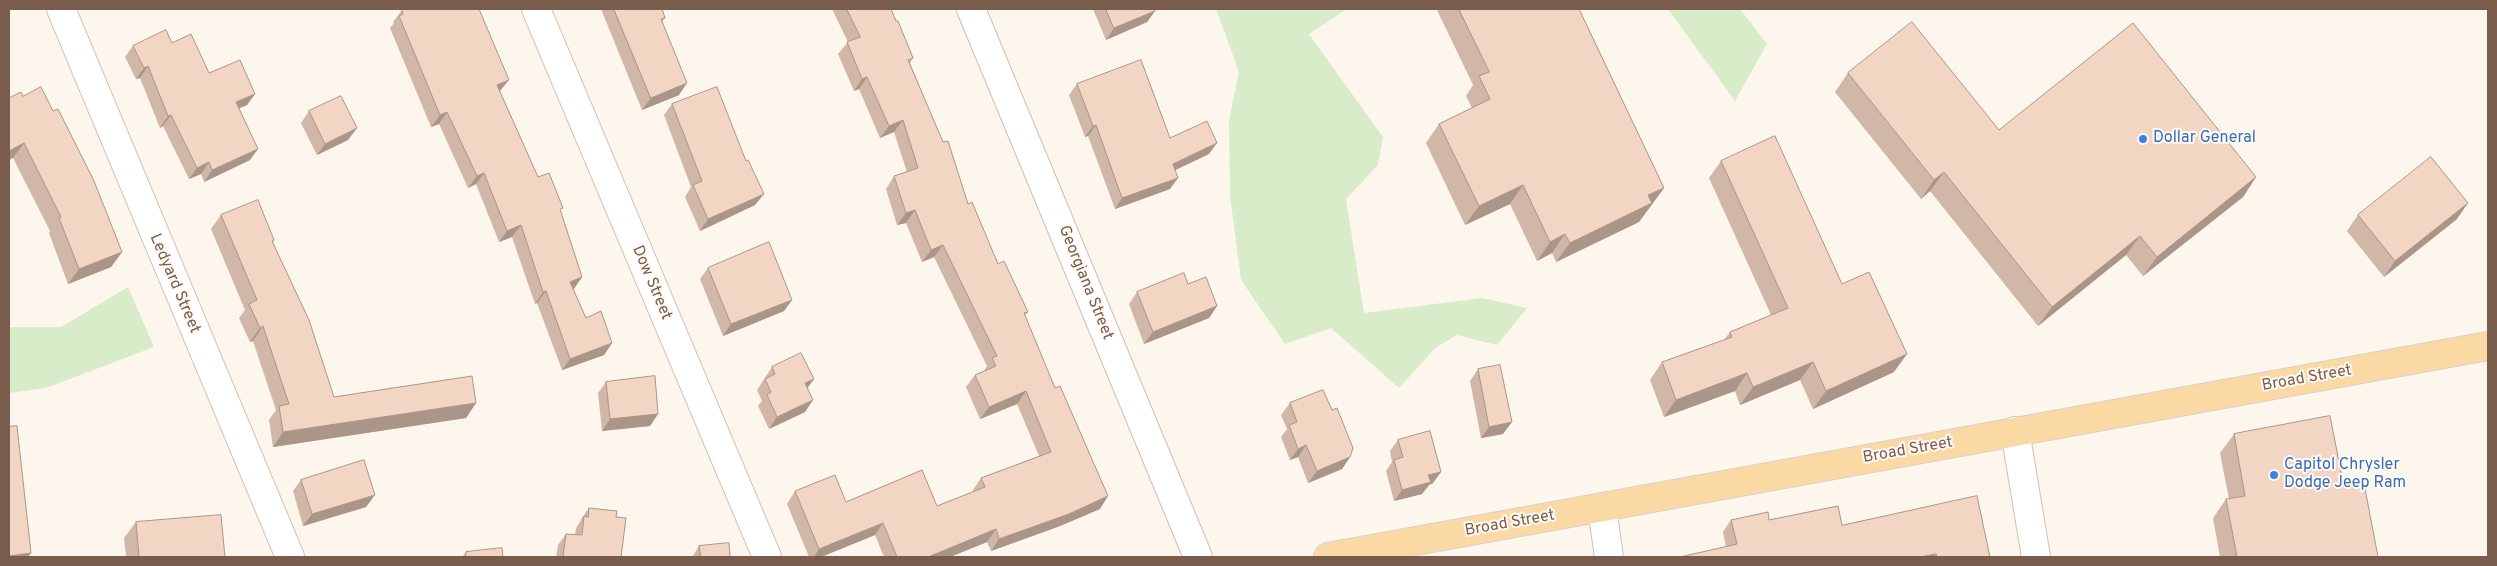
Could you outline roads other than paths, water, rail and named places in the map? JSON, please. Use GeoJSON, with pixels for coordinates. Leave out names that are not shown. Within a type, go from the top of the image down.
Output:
{"type":"FeatureCollection","features":[{"type":"Feature","properties":{"kind":"main road","name":"Broad Street"},"geometry":{"type":"LineString","coordinates":[[1328,557],[2488,346]]}},
{"type":"Feature","properties":{"kind":"street","name":"Ledyard Street"},"geometry":{"type":"LineString","coordinates":[[61,9],[290,557]]}},
{"type":"Feature","properties":{"kind":"street","name":"Dow Street"},"geometry":{"type":"LineString","coordinates":[[536,9],[767,557]]}},
{"type":"Feature","properties":{"kind":"street","name":"Georgiana Street"},"geometry":{"type":"LineString","coordinates":[[972,9],[1198,557]]}},
{"type":"Feature","properties":{"kind":"street"},"geometry":{"type":"LineString","coordinates":[[2015,431],[2036,557]]}},
{"type":"Feature","properties":{"kind":"street"},"geometry":{"type":"LineString","coordinates":[[1602,507],[1608,557]]}},
{"type":"Feature","properties":{"kind":"place","name":"Dollar General"},"geometry":{"type":"Point","coordinates":[2143,139]}},
{"type":"Feature","properties":{"kind":"place","name":"Capitol Chrysler Dodge Jeep Ram"},"geometry":{"type":"Point","coordinates":[2274,475]}}]}
